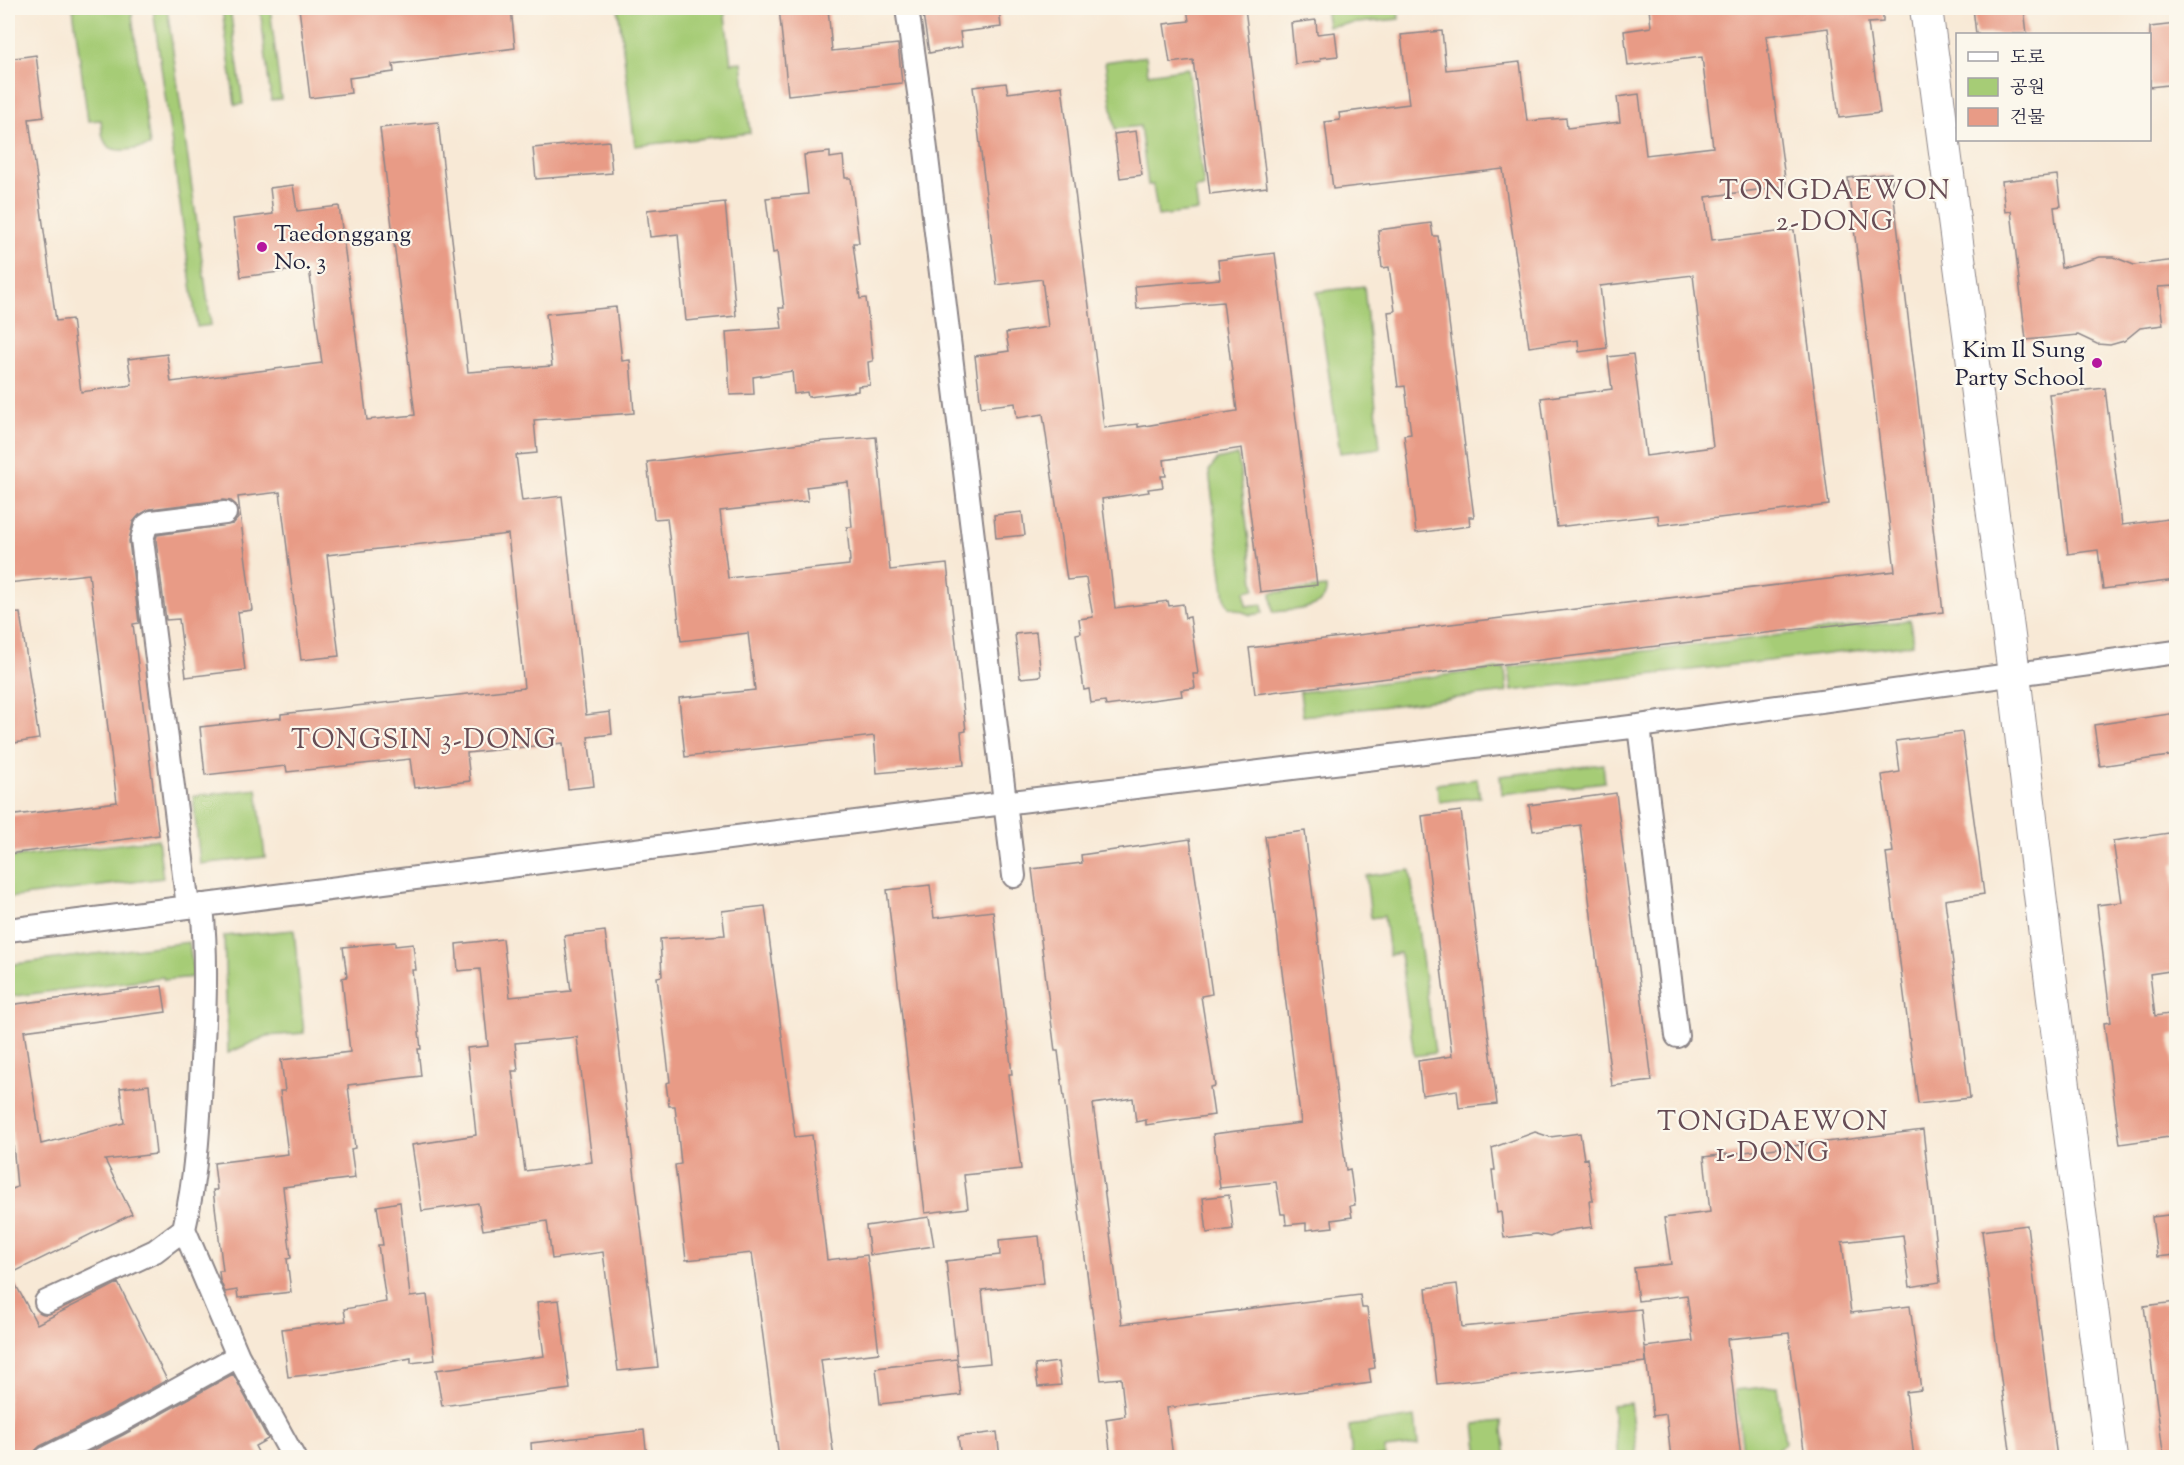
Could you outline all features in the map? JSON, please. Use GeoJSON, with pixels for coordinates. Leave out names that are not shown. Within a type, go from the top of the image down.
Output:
{"type":"FeatureCollection","features":[{"type":"Feature","properties":{"kind":"main road"},"geometry":{"type":"LineString","coordinates":[[1926,8],[2014,674],[2111,1458]]}},
{"type":"Feature","properties":{"kind":"street"},"geometry":{"type":"LineString","coordinates":[[907,8],[1014,876]]}},
{"type":"Feature","properties":{"kind":"street"},"geometry":{"type":"LineString","coordinates":[[225,513],[152,522],[146,526],[142,539],[195,906],[206,946],[199,1123],[192,1194],[184,1229],[238,1356],[294,1458]]}},
{"type":"Feature","properties":{"kind":"street"},"geometry":{"type":"LineString","coordinates":[[8,930],[1004,803],[1639,726],[2176,652]]}},
{"type":"Feature","properties":{"kind":"street"},"geometry":{"type":"LineString","coordinates":[[1639,726],[1677,1036]]}},
{"type":"Feature","properties":{"kind":"street"},"geometry":{"type":"LineString","coordinates":[[46,1302],[155,1251],[184,1229]]}},
{"type":"Feature","properties":{"kind":"street"},"geometry":{"type":"LineString","coordinates":[[46,1458],[117,1423],[238,1356]]}},
{"type":"Feature","properties":{"kind":"green space"},"geometry":{"type":"Polygon","coordinates":[[[73,8],[131,8],[150,146],[124,150],[112,148],[103,138],[101,120],[88,121],[73,8]]]}},
{"type":"Feature","properties":{"kind":"green space"},"geometry":{"type":"Polygon","coordinates":[[[153,8],[167,8],[211,325],[197,327],[153,8]]]}},
{"type":"Feature","properties":{"kind":"green space"},"geometry":{"type":"Polygon","coordinates":[[[222,8],[230,8],[243,104],[235,105],[222,8]]]}},
{"type":"Feature","properties":{"kind":"green space"},"geometry":{"type":"Polygon","coordinates":[[[260,8],[270,8],[281,99],[271,100],[260,8]]]}},
{"type":"Feature","properties":{"kind":"green space"},"geometry":{"type":"Polygon","coordinates":[[[618,8],[724,8],[731,63],[742,62],[750,133],[635,146],[618,8]]]}},
{"type":"Feature","properties":{"kind":"green space"},"geometry":{"type":"Polygon","coordinates":[[[1325,8],[1398,8],[1399,19],[1328,26],[1325,8]]]}},
{"type":"Feature","properties":{"kind":"green space"},"geometry":{"type":"Polygon","coordinates":[[[1146,56],[1148,74],[1188,68],[1204,187],[1195,188],[1198,211],[1158,216],[1153,185],[1148,185],[1140,126],[1115,129],[1105,62],[1146,56]]]}},
{"type":"Feature","properties":{"kind":"green space"},"geometry":{"type":"Polygon","coordinates":[[[1364,286],[1380,448],[1340,453],[1317,292],[1364,286]]]}},
{"type":"Feature","properties":{"kind":"green space"},"geometry":{"type":"Polygon","coordinates":[[[1238,455],[1255,589],[1245,591],[1246,606],[1262,604],[1263,613],[1251,615],[1229,607],[1225,600],[1209,471],[1217,460],[1238,455]]]}},
{"type":"Feature","properties":{"kind":"green space"},"geometry":{"type":"Polygon","coordinates":[[[1326,587],[1325,595],[1315,605],[1298,610],[1273,612],[1271,593],[1326,587]]]}},
{"type":"Feature","properties":{"kind":"green space"},"geometry":{"type":"Polygon","coordinates":[[[1910,620],[1913,644],[1512,691],[1509,667],[1910,620]]]}},
{"type":"Feature","properties":{"kind":"green space"},"geometry":{"type":"Polygon","coordinates":[[[1505,668],[1507,692],[1303,716],[1300,692],[1505,668]]]}},
{"type":"Feature","properties":{"kind":"green space"},"geometry":{"type":"Polygon","coordinates":[[[1603,764],[1605,782],[1502,794],[1500,776],[1603,764]]]}},
{"type":"Feature","properties":{"kind":"green space"},"geometry":{"type":"Polygon","coordinates":[[[1477,779],[1480,797],[1439,802],[1437,784],[1477,779]]]}},
{"type":"Feature","properties":{"kind":"green space"},"geometry":{"type":"Polygon","coordinates":[[[257,789],[265,857],[200,864],[193,796],[257,789]]]}},
{"type":"Feature","properties":{"kind":"green space"},"geometry":{"type":"Polygon","coordinates":[[[158,839],[163,878],[8,898],[8,858],[158,839]]]}},
{"type":"Feature","properties":{"kind":"green space"},"geometry":{"type":"Polygon","coordinates":[[[1410,870],[1435,1053],[1414,1056],[1400,953],[1389,955],[1384,916],[1371,918],[1366,876],[1410,870]]]}},
{"type":"Feature","properties":{"kind":"green space"},"geometry":{"type":"Polygon","coordinates":[[[294,930],[304,1033],[267,1036],[228,1053],[224,936],[294,930]]]}},
{"type":"Feature","properties":{"kind":"green space"},"geometry":{"type":"Polygon","coordinates":[[[189,942],[194,977],[164,980],[163,977],[8,997],[8,965],[189,942]]]}},
{"type":"Feature","properties":{"kind":"green space"},"geometry":{"type":"Polygon","coordinates":[[[1777,1386],[1785,1443],[1767,1457],[1744,1457],[1735,1390],[1777,1386]]]}},
{"type":"Feature","properties":{"kind":"green space"},"geometry":{"type":"Polygon","coordinates":[[[1630,1403],[1637,1457],[1618,1457],[1612,1405],[1630,1403]]]}},
{"type":"Feature","properties":{"kind":"green space"},"geometry":{"type":"Polygon","coordinates":[[[1415,1417],[1418,1445],[1385,1449],[1385,1457],[1352,1457],[1349,1426],[1415,1417]]]}},
{"type":"Feature","properties":{"kind":"green space"},"geometry":{"type":"Polygon","coordinates":[[[1502,1421],[1506,1457],[1479,1457],[1475,1424],[1502,1421]]]}},
{"type":"Feature","properties":{"kind":"building"},"geometry":{"type":"Polygon","coordinates":[[[299,8],[511,8],[515,48],[393,64],[394,72],[349,78],[351,93],[310,98],[299,8]]]}},
{"type":"Feature","properties":{"kind":"building"},"geometry":{"type":"Polygon","coordinates":[[[779,8],[828,8],[832,51],[898,44],[902,83],[788,95],[779,8]]]}},
{"type":"Feature","properties":{"kind":"building"},"geometry":{"type":"Polygon","coordinates":[[[922,8],[999,8],[1001,27],[960,32],[962,47],[929,53],[922,8]]]}},
{"type":"Feature","properties":{"kind":"building"},"geometry":{"type":"Polygon","coordinates":[[[1187,8],[1245,8],[1267,187],[1210,194],[1193,60],[1170,63],[1164,24],[1189,21],[1187,8]]]}},
{"type":"Feature","properties":{"kind":"building"},"geometry":{"type":"Polygon","coordinates":[[[1649,8],[1883,8],[1883,22],[1868,23],[1880,113],[1839,118],[1828,28],[1766,36],[1786,186],[1706,197],[1712,240],[1794,230],[1829,505],[1659,525],[1658,515],[1557,527],[1541,398],[1612,389],[1608,357],[1633,354],[1646,456],[1713,447],[1693,275],[1600,286],[1607,348],[1579,352],[1578,340],[1529,347],[1503,169],[1333,189],[1325,122],[1340,120],[1339,113],[1409,104],[1401,35],[1442,31],[1446,70],[1520,62],[1527,121],[1566,118],[1567,128],[1620,122],[1617,97],[1639,94],[1646,155],[1713,147],[1702,57],[1628,66],[1624,31],[1651,27],[1649,8]]]}},
{"type":"Feature","properties":{"kind":"building"},"geometry":{"type":"Polygon","coordinates":[[[1973,8],[2024,8],[2027,33],[1976,33],[1973,8]]]}},
{"type":"Feature","properties":{"kind":"building"},"geometry":{"type":"Polygon","coordinates":[[[1316,20],[1317,34],[1335,32],[1338,56],[1320,58],[1321,61],[1295,64],[1291,23],[1316,20]]]}},
{"type":"Feature","properties":{"kind":"building"},"geometry":{"type":"Polygon","coordinates":[[[2176,24],[2176,84],[2151,87],[2150,27],[2176,24]]]}},
{"type":"Feature","properties":{"kind":"building"},"geometry":{"type":"Polygon","coordinates":[[[36,55],[44,117],[29,119],[56,321],[72,319],[81,392],[132,385],[128,359],[167,354],[171,382],[322,363],[309,268],[241,277],[233,219],[273,214],[270,188],[293,185],[297,211],[339,206],[367,420],[415,415],[380,128],[438,122],[468,372],[552,366],[546,314],[616,307],[622,361],[630,360],[634,413],[534,420],[537,453],[516,455],[522,501],[562,496],[586,715],[610,712],[612,734],[588,737],[594,786],[568,789],[563,743],[467,753],[470,781],[414,788],[410,759],[287,772],[286,766],[205,775],[200,727],[281,718],[281,714],[524,688],[508,534],[327,555],[339,656],[301,660],[280,492],[238,497],[252,610],[238,612],[245,670],[186,677],[179,619],[166,620],[156,540],[157,535],[233,524],[238,518],[236,505],[231,501],[223,500],[150,509],[139,515],[133,522],[129,541],[139,623],[133,624],[159,835],[8,854],[8,816],[117,802],[89,574],[8,583],[8,59],[36,55]]]}},
{"type":"Feature","properties":{"kind":"building"},"geometry":{"type":"Polygon","coordinates":[[[1006,83],[1008,93],[1062,86],[1104,428],[1138,424],[1138,427],[1237,411],[1223,302],[1137,309],[1135,286],[1220,279],[1218,260],[1275,253],[1317,585],[1260,592],[1242,448],[1164,460],[1166,476],[1161,476],[1163,487],[1148,489],[1149,492],[1102,499],[1115,608],[1168,601],[1169,606],[1183,604],[1185,618],[1190,617],[1198,674],[1193,674],[1195,688],[1181,690],[1182,696],[1106,706],[1105,701],[1091,703],[1089,689],[1084,690],[1076,634],[1081,633],[1079,619],[1093,617],[1086,578],[1067,580],[1043,414],[1017,418],[1015,403],[981,407],[975,356],[1009,351],[1006,333],[1048,327],[1042,279],[997,285],[973,87],[1006,83]]]}},
{"type":"Feature","properties":{"kind":"building"},"geometry":{"type":"Polygon","coordinates":[[[1136,131],[1142,175],[1120,178],[1114,134],[1136,131]]]}},
{"type":"Feature","properties":{"kind":"building"},"geometry":{"type":"Polygon","coordinates":[[[609,141],[612,173],[536,179],[533,148],[609,141]]]}},
{"type":"Feature","properties":{"kind":"building"},"geometry":{"type":"Polygon","coordinates":[[[830,152],[830,158],[843,156],[845,178],[851,178],[859,243],[853,243],[860,299],[866,298],[873,361],[868,362],[870,385],[858,386],[858,391],[808,397],[807,392],[794,394],[792,371],[753,377],[754,394],[730,395],[726,332],[782,328],[779,308],[784,308],[777,252],[773,253],[766,198],[808,194],[804,155],[830,152]]]}},
{"type":"Feature","properties":{"kind":"building"},"geometry":{"type":"Polygon","coordinates":[[[1891,173],[1943,612],[1255,694],[1249,648],[1895,571],[1848,178],[1891,173]]]}},
{"type":"Feature","properties":{"kind":"building"},"geometry":{"type":"Polygon","coordinates":[[[2057,175],[2061,206],[2054,207],[2061,268],[2100,257],[2114,257],[2134,265],[2176,260],[2176,286],[2158,287],[2163,325],[2140,328],[2124,341],[2110,345],[2097,344],[2078,335],[2026,340],[2011,211],[2005,212],[2002,181],[2057,175]]]}},
{"type":"Feature","properties":{"kind":"building"},"geometry":{"type":"Polygon","coordinates":[[[725,202],[736,316],[686,321],[678,234],[650,237],[647,210],[725,202]]]}},
{"type":"Feature","properties":{"kind":"building"},"geometry":{"type":"Polygon","coordinates":[[[1431,223],[1433,236],[1438,236],[1474,517],[1469,517],[1470,526],[1416,533],[1404,435],[1411,434],[1405,386],[1398,387],[1388,312],[1395,311],[1389,267],[1382,268],[1378,230],[1431,223]]]}},
{"type":"Feature","properties":{"kind":"building"},"geometry":{"type":"Polygon","coordinates":[[[2105,388],[2122,525],[2176,518],[2176,580],[2103,589],[2098,550],[2068,554],[2049,394],[2105,388]]]}},
{"type":"Feature","properties":{"kind":"building"},"geometry":{"type":"Polygon","coordinates":[[[876,437],[890,570],[947,564],[966,731],[961,732],[964,765],[877,773],[874,736],[685,757],[679,698],[755,690],[748,633],[681,641],[667,518],[654,519],[647,462],[801,443],[876,437]],[[848,482],[806,487],[808,501],[720,511],[728,578],[849,565],[847,527],[852,527],[848,482]]]}},
{"type":"Feature","properties":{"kind":"building"},"geometry":{"type":"Polygon","coordinates":[[[1022,512],[1025,535],[996,538],[994,515],[1022,512]]]}},
{"type":"Feature","properties":{"kind":"building"},"geometry":{"type":"Polygon","coordinates":[[[20,613],[39,739],[8,744],[8,614],[20,613]]]}},
{"type":"Feature","properties":{"kind":"building"},"geometry":{"type":"Polygon","coordinates":[[[1036,632],[1041,676],[1020,678],[1015,634],[1036,632]]]}},
{"type":"Feature","properties":{"kind":"building"},"geometry":{"type":"Polygon","coordinates":[[[2176,713],[2176,755],[2100,766],[2094,725],[2176,713]]]}},
{"type":"Feature","properties":{"kind":"building"},"geometry":{"type":"Polygon","coordinates":[[[1962,732],[1984,894],[1945,900],[1970,1098],[1918,1104],[1886,853],[1893,852],[1882,775],[1900,772],[1896,741],[1962,732]]]}},
{"type":"Feature","properties":{"kind":"building"},"geometry":{"type":"Polygon","coordinates":[[[1616,793],[1652,1081],[1612,1086],[1580,825],[1533,831],[1529,805],[1616,793]]]}},
{"type":"Feature","properties":{"kind":"building"},"geometry":{"type":"Polygon","coordinates":[[[1461,811],[1497,1104],[1459,1108],[1457,1090],[1422,1095],[1418,1061],[1452,1056],[1422,816],[1461,811]]]}},
{"type":"Feature","properties":{"kind":"building"},"geometry":{"type":"Polygon","coordinates":[[[1305,831],[1346,1170],[1350,1169],[1355,1205],[1350,1206],[1352,1217],[1332,1220],[1333,1227],[1306,1230],[1306,1223],[1286,1225],[1285,1214],[1281,1214],[1276,1182],[1220,1188],[1213,1134],[1301,1123],[1265,836],[1305,831]]]}},
{"type":"Feature","properties":{"kind":"building"},"geometry":{"type":"Polygon","coordinates":[[[2176,832],[2176,863],[2172,864],[2176,905],[2176,970],[2150,974],[2155,1016],[2176,1013],[2176,1035],[2170,1036],[2176,1088],[2176,1136],[2120,1144],[2104,1023],[2111,1022],[2097,905],[2122,902],[2113,841],[2176,832]]]}},
{"type":"Feature","properties":{"kind":"building"},"geometry":{"type":"Polygon","coordinates":[[[1190,839],[1212,994],[1201,996],[1215,1086],[1210,1087],[1214,1115],[1146,1125],[1146,1120],[1136,1122],[1133,1098],[1093,1104],[1122,1324],[1360,1295],[1362,1308],[1367,1308],[1375,1368],[1369,1369],[1371,1383],[1167,1408],[1173,1458],[1111,1458],[1106,1419],[1125,1416],[1121,1378],[1101,1380],[1032,869],[1082,863],[1081,855],[1190,839]]]}},
{"type":"Feature","properties":{"kind":"building"},"geometry":{"type":"Polygon","coordinates":[[[930,885],[934,918],[993,911],[1021,1169],[964,1175],[968,1208],[925,1213],[887,890],[930,885]]]}},
{"type":"Feature","properties":{"kind":"building"},"geometry":{"type":"Polygon","coordinates":[[[765,906],[795,1137],[812,1135],[827,1260],[867,1255],[879,1353],[821,1360],[834,1458],[779,1458],[752,1253],[686,1260],[675,1165],[681,1164],[675,1106],[669,1106],[666,1083],[670,1082],[657,977],[662,976],[660,939],[725,935],[722,911],[765,906]]]}},
{"type":"Feature","properties":{"kind":"building"},"geometry":{"type":"Polygon","coordinates":[[[605,931],[658,1367],[618,1371],[603,1252],[552,1259],[547,1221],[483,1230],[478,1203],[422,1211],[412,1145],[476,1135],[467,1048],[488,1046],[480,969],[458,971],[456,944],[503,939],[510,997],[571,991],[564,936],[605,931]],[[577,1037],[515,1043],[518,1071],[512,1071],[525,1171],[592,1162],[577,1037]]]}},
{"type":"Feature","properties":{"kind":"building"},"geometry":{"type":"Polygon","coordinates":[[[395,942],[395,946],[413,944],[416,970],[412,970],[421,1049],[418,1049],[421,1076],[348,1085],[355,1148],[351,1149],[355,1178],[283,1187],[291,1258],[287,1259],[291,1292],[238,1298],[237,1290],[225,1292],[219,1271],[223,1271],[213,1190],[217,1190],[214,1163],[288,1154],[280,1091],[285,1091],[281,1060],[350,1052],[342,978],[347,977],[343,947],[395,942]]]}},
{"type":"Feature","properties":{"kind":"building"},"geometry":{"type":"Polygon","coordinates":[[[162,986],[166,1012],[24,1031],[41,1144],[124,1123],[120,1088],[149,1085],[156,1154],[105,1160],[132,1214],[10,1274],[37,1324],[118,1283],[167,1380],[40,1446],[33,1458],[15,1458],[8,1443],[8,1191],[17,1187],[8,1091],[8,1005],[162,986]]]}},
{"type":"Feature","properties":{"kind":"building"},"geometry":{"type":"Polygon","coordinates":[[[1923,1130],[1940,1282],[1910,1287],[1903,1235],[1842,1242],[1851,1313],[1910,1306],[1921,1390],[1906,1392],[1914,1458],[1805,1458],[1789,1333],[1727,1339],[1741,1458],[1671,1458],[1666,1414],[1653,1416],[1645,1348],[1646,1362],[1437,1384],[1426,1288],[1457,1284],[1462,1327],[1641,1309],[1645,1347],[1693,1341],[1687,1295],[1638,1301],[1634,1268],[1671,1264],[1664,1218],[1710,1212],[1704,1157],[1923,1130]]]}},
{"type":"Feature","properties":{"kind":"building"},"geometry":{"type":"Polygon","coordinates":[[[1535,1132],[1550,1137],[1580,1133],[1584,1159],[1587,1158],[1593,1201],[1589,1201],[1592,1227],[1562,1231],[1550,1237],[1536,1234],[1504,1238],[1501,1212],[1497,1213],[1492,1148],[1535,1132]]]}},
{"type":"Feature","properties":{"kind":"building"},"geometry":{"type":"Polygon","coordinates":[[[1229,1195],[1233,1229],[1207,1233],[1203,1198],[1229,1195]]]}},
{"type":"Feature","properties":{"kind":"building"},"geometry":{"type":"Polygon","coordinates":[[[400,1202],[410,1297],[427,1295],[435,1360],[411,1363],[411,1358],[335,1372],[288,1377],[282,1329],[346,1321],[344,1309],[386,1302],[378,1245],[383,1245],[377,1206],[400,1202]]]}},
{"type":"Feature","properties":{"kind":"building"},"geometry":{"type":"Polygon","coordinates":[[[2176,1214],[2176,1255],[2157,1257],[2152,1217],[2176,1214]]]}},
{"type":"Feature","properties":{"kind":"building"},"geometry":{"type":"Polygon","coordinates":[[[929,1217],[934,1246],[870,1255],[866,1226],[929,1217]]]}},
{"type":"Feature","properties":{"kind":"building"},"geometry":{"type":"Polygon","coordinates":[[[2027,1225],[2057,1458],[2011,1458],[1982,1231],[2027,1225]]]}},
{"type":"Feature","properties":{"kind":"building"},"geometry":{"type":"Polygon","coordinates":[[[1039,1236],[1044,1283],[982,1290],[990,1363],[958,1366],[946,1261],[1000,1255],[999,1240],[1039,1236]]]}},
{"type":"Feature","properties":{"kind":"building"},"geometry":{"type":"Polygon","coordinates":[[[559,1300],[570,1389],[442,1406],[436,1370],[544,1356],[537,1302],[559,1300]]]}},
{"type":"Feature","properties":{"kind":"building"},"geometry":{"type":"Polygon","coordinates":[[[2176,1302],[2176,1451],[2163,1452],[2144,1306],[2176,1302]]]}},
{"type":"Feature","properties":{"kind":"building"},"geometry":{"type":"Polygon","coordinates":[[[957,1359],[961,1395],[880,1404],[876,1368],[957,1359]]]}},
{"type":"Feature","properties":{"kind":"building"},"geometry":{"type":"Polygon","coordinates":[[[1058,1362],[1061,1385],[1038,1387],[1035,1365],[1058,1362]]]}},
{"type":"Feature","properties":{"kind":"building"},"geometry":{"type":"Polygon","coordinates":[[[233,1374],[268,1439],[255,1446],[261,1458],[78,1458],[123,1435],[233,1374]]]}},
{"type":"Feature","properties":{"kind":"building"},"geometry":{"type":"Polygon","coordinates":[[[644,1430],[647,1458],[532,1458],[531,1443],[644,1430]]]}},
{"type":"Feature","properties":{"kind":"building"},"geometry":{"type":"Polygon","coordinates":[[[997,1432],[1000,1458],[961,1458],[958,1437],[997,1432]]]}},
{"type":"Feature","properties":{"kind":"place","name":"Taedonggang No. 3"},"geometry":{"type":"Point","coordinates":[262,247]}},
{"type":"Feature","properties":{"kind":"place","name":"Kim Il Sung Party School"},"geometry":{"type":"Point","coordinates":[2097,363]}},
{"type":"Feature","properties":{"kind":"district","name":"TONGDAEWON 2-DONG"},"geometry":{"type":"Point","coordinates":[1835,206]}},
{"type":"Feature","properties":{"kind":"district","name":"TONGSIN 3-DONG"},"geometry":{"type":"Point","coordinates":[424,739]}},
{"type":"Feature","properties":{"kind":"district","name":"TONGDAEWON 1-DONG"},"geometry":{"type":"Point","coordinates":[1773,1136]}}]}
